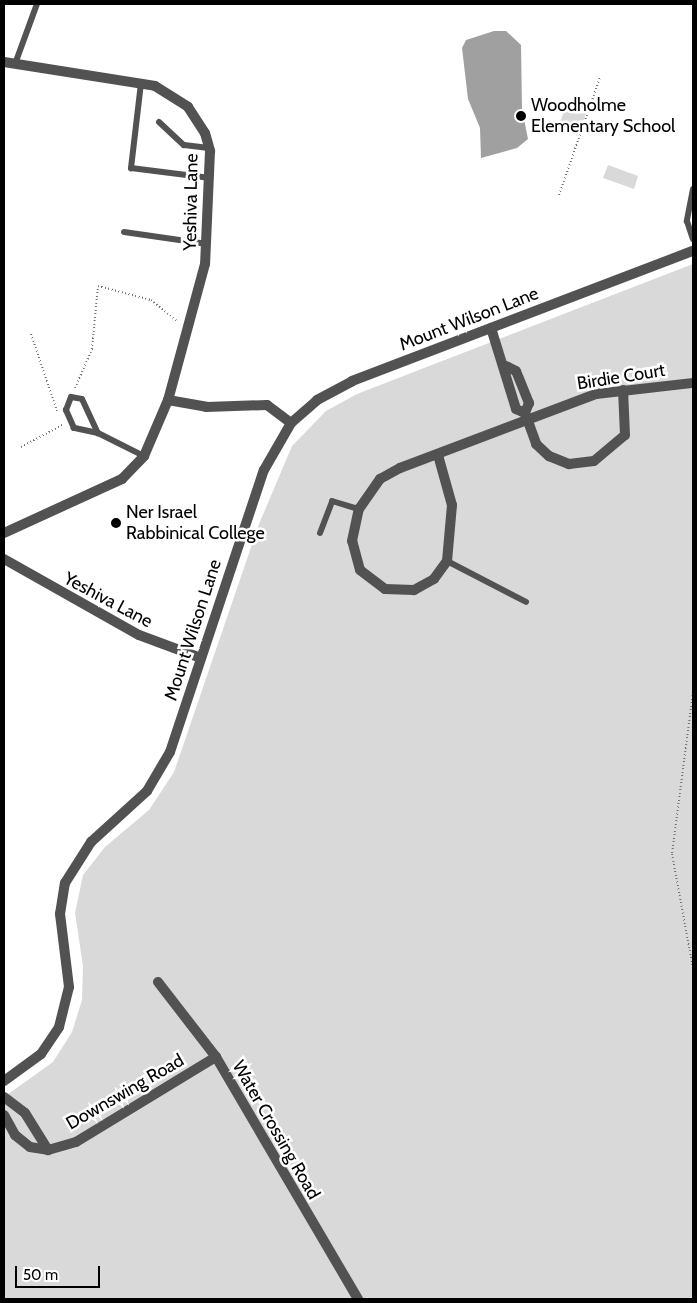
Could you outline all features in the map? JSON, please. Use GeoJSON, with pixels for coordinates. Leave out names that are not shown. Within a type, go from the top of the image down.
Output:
{"type":"FeatureCollection","features":[{"type":"Feature","properties":{"kind":"street","name":"Yeshiva Lane"},"geometry":{"type":"LineString","coordinates":[[4,62],[141,83],[166,90],[188,106],[209,148],[210,178],[207,244],[200,292],[168,400],[144,456],[134,469],[109,486],[4,533]]}},
{"type":"Feature","properties":{"kind":"street","name":"Mount Wilson Lane"},"geometry":{"type":"LineString","coordinates":[[4,1081],[41,1054],[64,1012],[69,987],[60,914],[70,872],[91,842],[135,804],[155,780],[170,752],[264,470],[291,423],[334,390],[693,251]]}},
{"type":"Feature","properties":{"kind":"street"},"geometry":{"type":"LineString","coordinates":[[491,328],[506,366],[503,377],[516,409],[527,417]]}},
{"type":"Feature","properties":{"kind":"street"},"geometry":{"type":"LineString","coordinates":[[506,366],[516,371],[529,403],[527,417],[536,444],[549,456],[569,464],[594,461],[625,435],[623,390]]}},
{"type":"Feature","properties":{"kind":"street","name":"Birdie Court"},"geometry":{"type":"LineString","coordinates":[[447,561],[434,578],[414,590],[393,592],[378,586],[360,570],[354,553],[352,533],[359,509],[380,480],[527,417],[576,400],[623,390],[693,383]]}},
{"type":"Feature","properties":{"kind":"street"},"geometry":{"type":"LineString","coordinates":[[168,400],[206,408],[267,405],[291,423]]}},
{"type":"Feature","properties":{"kind":"street"},"geometry":{"type":"LineString","coordinates":[[438,455],[452,505],[447,561]]}},
{"type":"Feature","properties":{"kind":"street","name":"Yeshiva Lane"},"geometry":{"type":"LineString","coordinates":[[4,559],[110,621],[160,646],[201,658]]}},
{"type":"Feature","properties":{"kind":"street","name":"Water Crossing Road"},"geometry":{"type":"LineString","coordinates":[[158,982],[216,1057],[358,1299]]}},
{"type":"Feature","properties":{"kind":"street","name":"Downswing Road"},"geometry":{"type":"LineString","coordinates":[[48,1150],[76,1142],[216,1057]]}},
{"type":"Feature","properties":{"kind":"street"},"geometry":{"type":"LineString","coordinates":[[4,1098],[25,1113],[48,1150]]}},
{"type":"Feature","properties":{"kind":"street"},"geometry":{"type":"LineString","coordinates":[[4,1098],[4,1114],[15,1135],[30,1147],[48,1150]]}},
{"type":"Feature","properties":{"kind":"lane"},"geometry":{"type":"LineString","coordinates":[[16,64],[37,4]]}},
{"type":"Feature","properties":{"kind":"lane"},"geometry":{"type":"LineString","coordinates":[[141,83],[132,168],[210,178]]}},
{"type":"Feature","properties":{"kind":"lane"},"geometry":{"type":"LineString","coordinates":[[159,122],[184,145],[209,148]]}},
{"type":"Feature","properties":{"kind":"lane"},"geometry":{"type":"LineString","coordinates":[[693,191],[687,221],[693,239]]}},
{"type":"Feature","properties":{"kind":"lane"},"geometry":{"type":"LineString","coordinates":[[124,232],[207,244]]}},
{"type":"Feature","properties":{"kind":"lane"},"geometry":{"type":"LineString","coordinates":[[98,433],[82,399],[71,397],[66,410],[74,428],[98,433],[144,456]]}},
{"type":"Feature","properties":{"kind":"lane"},"geometry":{"type":"LineString","coordinates":[[320,533],[332,501],[359,509]]}},
{"type":"Feature","properties":{"kind":"lane"},"geometry":{"type":"LineString","coordinates":[[447,561],[526,602]]}},
{"type":"Feature","properties":{"kind":"path"},"geometry":{"type":"LineString","coordinates":[[559,195],[600,77]]}},
{"type":"Feature","properties":{"kind":"path"},"geometry":{"type":"LineString","coordinates":[[74,391],[92,349],[98,286],[151,300],[184,326]]}},
{"type":"Feature","properties":{"kind":"path"},"geometry":{"type":"LineString","coordinates":[[21,447],[63,426],[31,334]]}},
{"type":"Feature","properties":{"kind":"path"},"geometry":{"type":"LineString","coordinates":[[693,692],[672,854],[693,968]]}},
{"type":"Feature","properties":{"kind":"shaded area"},"geometry":{"type":"Polygon","coordinates":[[[494,31],[506,31],[521,45],[522,109],[528,139],[517,148],[481,158],[480,128],[468,99],[462,48],[466,40],[494,31]]]}},
{"type":"Feature","properties":{"kind":"shaded area"},"geometry":{"type":"Polygon","coordinates":[[[567,103],[587,110],[578,136],[558,128],[567,103]]]}},
{"type":"Feature","properties":{"kind":"shaded area"},"geometry":{"type":"Polygon","coordinates":[[[608,165],[638,176],[634,189],[603,178],[608,165]]]}},
{"type":"Feature","properties":{"kind":"shaded area"},"geometry":{"type":"Polygon","coordinates":[[[693,264],[693,1299],[4,1299],[4,1097],[53,1062],[72,1032],[82,1000],[83,966],[75,913],[83,875],[105,847],[149,810],[174,772],[259,524],[292,446],[326,411],[357,394],[693,264]]]}},
{"type":"Feature","properties":{"kind":"place","name":"Woodholme Elementary School"},"geometry":{"type":"Point","coordinates":[521,116]}},
{"type":"Feature","properties":{"kind":"place","name":"Ner Israel Rabbinical College"},"geometry":{"type":"Point","coordinates":[116,523]}}]}
